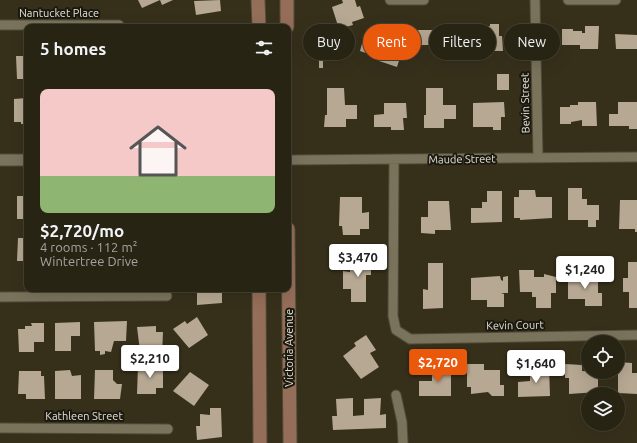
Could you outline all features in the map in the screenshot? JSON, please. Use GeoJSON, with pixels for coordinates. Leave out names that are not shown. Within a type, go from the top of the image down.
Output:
{"type":"FeatureCollection","features":[{"type":"Feature","properties":{"kind":"main road"},"geometry":{"type":"LineString","coordinates":[[258,0],[258,24]]}},
{"type":"Feature","properties":{"kind":"main road"},"geometry":{"type":"LineString","coordinates":[[287,0],[287,24]]}},
{"type":"Feature","properties":{"kind":"main road"},"geometry":{"type":"LineString","coordinates":[[259,292],[260,443]]}},
{"type":"Feature","properties":{"kind":"main road","name":"Victoria Avenue"},"geometry":{"type":"LineString","coordinates":[[289,292],[290,443]]}},
{"type":"Feature","properties":{"kind":"street"},"geometry":{"type":"LineString","coordinates":[[390,0],[424,0]]}},
{"type":"Feature","properties":{"kind":"street","name":"Bevin Street"},"geometry":{"type":"LineString","coordinates":[[535,0],[538,158]]}},
{"type":"Feature","properties":{"kind":"street"},"geometry":{"type":"LineString","coordinates":[[568,0],[616,0]]}},
{"type":"Feature","properties":{"kind":"street","name":"Nantucket Place"},"geometry":{"type":"LineString","coordinates":[[0,25],[24,25]]}},
{"type":"Feature","properties":{"kind":"street","name":"Maude Street"},"geometry":{"type":"LineString","coordinates":[[291,160],[637,157]]}},
{"type":"Feature","properties":{"kind":"street"},"geometry":{"type":"LineString","coordinates":[[0,160],[24,160]]}},
{"type":"Feature","properties":{"kind":"street","name":"Kevin Court"},"geometry":{"type":"LineString","coordinates":[[394,160],[393,316],[396,330],[410,339],[637,335]]}},
{"type":"Feature","properties":{"kind":"street"},"geometry":{"type":"LineString","coordinates":[[0,297],[167,296]]}},
{"type":"Feature","properties":{"kind":"street"},"geometry":{"type":"LineString","coordinates":[[396,395],[402,422],[403,443]]}},
{"type":"Feature","properties":{"kind":"street","name":"Kathleen Street"},"geometry":{"type":"LineString","coordinates":[[0,428],[168,429]]}},
{"type":"Feature","properties":{"kind":"building"},"geometry":{"type":"Polygon","coordinates":[[[138,0],[160,0],[142,8],[138,0]]]}},
{"type":"Feature","properties":{"kind":"building"},"geometry":{"type":"Polygon","coordinates":[[[160,0],[173,0],[162,5],[160,0]]]}},
{"type":"Feature","properties":{"kind":"building"},"geometry":{"type":"Polygon","coordinates":[[[220,0],[221,11],[196,15],[194,1],[220,0]]]}},
{"type":"Feature","properties":{"kind":"building"},"geometry":{"type":"Polygon","coordinates":[[[342,0],[355,0],[357,7],[360,6],[364,18],[352,22],[353,24],[337,24],[332,7],[343,3],[342,0]]]}},
{"type":"Feature","properties":{"kind":"building"},"geometry":{"type":"Polygon","coordinates":[[[496,24],[499,24],[499,36],[502,36],[503,51],[496,51],[496,24]]]}},
{"type":"Feature","properties":{"kind":"building"},"geometry":{"type":"Polygon","coordinates":[[[585,26],[599,26],[598,49],[580,49],[580,45],[562,45],[562,29],[573,29],[573,31],[582,31],[582,33],[585,33],[585,26]]]}},
{"type":"Feature","properties":{"kind":"building"},"geometry":{"type":"Polygon","coordinates":[[[421,30],[429,30],[429,45],[421,45],[421,30]]]}},
{"type":"Feature","properties":{"kind":"building"},"geometry":{"type":"Polygon","coordinates":[[[615,34],[637,35],[637,49],[616,49],[615,34]]]}},
{"type":"Feature","properties":{"kind":"building"},"geometry":{"type":"Polygon","coordinates":[[[363,40],[363,52],[360,51],[363,40]]]}},
{"type":"Feature","properties":{"kind":"building"},"geometry":{"type":"Polygon","coordinates":[[[24,53],[24,79],[17,79],[16,56],[23,56],[24,53]]]}},
{"type":"Feature","properties":{"kind":"building"},"geometry":{"type":"Polygon","coordinates":[[[319,60],[323,60],[323,68],[319,68],[319,60]]]}},
{"type":"Feature","properties":{"kind":"building"},"geometry":{"type":"Polygon","coordinates":[[[379,60],[399,60],[397,67],[379,60]]]}},
{"type":"Feature","properties":{"kind":"building"},"geometry":{"type":"Polygon","coordinates":[[[497,74],[509,74],[509,90],[497,90],[497,74]]]}},
{"type":"Feature","properties":{"kind":"building"},"geometry":{"type":"Polygon","coordinates":[[[327,88],[344,88],[345,105],[357,105],[357,119],[346,119],[346,127],[324,127],[325,115],[327,115],[327,88]]]}},
{"type":"Feature","properties":{"kind":"building"},"geometry":{"type":"Polygon","coordinates":[[[426,88],[443,88],[443,105],[456,105],[456,119],[444,119],[444,128],[424,128],[424,115],[426,115],[426,88]]]}},
{"type":"Feature","properties":{"kind":"building"},"geometry":{"type":"Polygon","coordinates":[[[24,98],[24,124],[21,124],[21,122],[14,122],[14,99],[24,98]]]}},
{"type":"Feature","properties":{"kind":"building"},"geometry":{"type":"Polygon","coordinates":[[[504,102],[505,117],[501,117],[501,130],[493,130],[493,127],[473,127],[473,103],[504,102]]]}},
{"type":"Feature","properties":{"kind":"building"},"geometry":{"type":"Polygon","coordinates":[[[578,102],[596,102],[597,126],[582,126],[582,120],[571,122],[571,124],[560,124],[560,107],[578,105],[578,102]]]}},
{"type":"Feature","properties":{"kind":"building"},"geometry":{"type":"Polygon","coordinates":[[[618,102],[637,102],[637,129],[629,129],[629,126],[609,126],[609,114],[618,114],[618,102]]]}},
{"type":"Feature","properties":{"kind":"building"},"geometry":{"type":"Polygon","coordinates":[[[384,103],[406,103],[407,118],[403,118],[404,130],[391,130],[391,127],[374,127],[374,115],[384,114],[384,103]]]}},
{"type":"Feature","properties":{"kind":"building"},"geometry":{"type":"Polygon","coordinates":[[[568,188],[582,188],[582,199],[587,199],[587,205],[599,205],[599,220],[596,220],[596,227],[588,227],[588,220],[568,220],[568,188]]]}},
{"type":"Feature","properties":{"kind":"building"},"geometry":{"type":"Polygon","coordinates":[[[519,190],[535,190],[536,197],[552,197],[552,218],[520,220],[520,218],[514,218],[514,197],[519,197],[519,190]]]}},
{"type":"Feature","properties":{"kind":"building"},"geometry":{"type":"Polygon","coordinates":[[[487,191],[502,191],[502,222],[471,223],[471,208],[482,208],[482,202],[487,202],[487,191]]]}},
{"type":"Feature","properties":{"kind":"building"},"geometry":{"type":"Polygon","coordinates":[[[17,196],[24,196],[24,219],[17,219],[17,196]]]}},
{"type":"Feature","properties":{"kind":"building"},"geometry":{"type":"Polygon","coordinates":[[[340,197],[362,197],[362,213],[369,212],[369,229],[360,229],[360,235],[343,235],[342,226],[339,226],[340,197]]]}},
{"type":"Feature","properties":{"kind":"building"},"geometry":{"type":"Polygon","coordinates":[[[620,200],[637,200],[637,232],[635,232],[635,229],[619,229],[620,200]]]}},
{"type":"Feature","properties":{"kind":"building"},"geometry":{"type":"Polygon","coordinates":[[[428,201],[449,201],[451,230],[435,230],[435,234],[421,233],[421,217],[428,217],[428,201]]]}},
{"type":"Feature","properties":{"kind":"building"},"geometry":{"type":"Polygon","coordinates":[[[18,238],[24,238],[24,261],[17,261],[18,238]]]}},
{"type":"Feature","properties":{"kind":"building"},"geometry":{"type":"Polygon","coordinates":[[[350,256],[371,256],[371,275],[366,275],[366,302],[351,302],[351,289],[343,289],[343,271],[350,272],[350,256]]]}},
{"type":"Feature","properties":{"kind":"building"},"geometry":{"type":"Polygon","coordinates":[[[628,262],[637,262],[637,308],[629,308],[629,292],[623,292],[623,278],[628,278],[628,262]]]}},
{"type":"Feature","properties":{"kind":"building"},"geometry":{"type":"Polygon","coordinates":[[[428,263],[443,263],[443,308],[423,309],[423,289],[428,290],[428,263]]]}},
{"type":"Feature","properties":{"kind":"building"},"geometry":{"type":"Polygon","coordinates":[[[519,270],[534,270],[534,277],[544,277],[544,274],[556,277],[556,293],[551,293],[551,308],[536,308],[536,297],[532,297],[532,292],[520,292],[519,270]]]}},
{"type":"Feature","properties":{"kind":"building"},"geometry":{"type":"Polygon","coordinates":[[[500,276],[501,280],[503,281],[503,277],[508,276],[508,293],[501,293],[504,294],[504,307],[487,307],[487,300],[471,300],[471,278],[500,276]]]}},
{"type":"Feature","properties":{"kind":"building"},"geometry":{"type":"Polygon","coordinates":[[[586,276],[598,276],[598,293],[602,293],[602,306],[585,306],[585,299],[568,299],[568,278],[586,278],[586,276]]]}},
{"type":"Feature","properties":{"kind":"building"},"geometry":{"type":"Polygon","coordinates":[[[197,292],[222,292],[222,303],[197,305],[197,292]]]}},
{"type":"Feature","properties":{"kind":"building"},"geometry":{"type":"Polygon","coordinates":[[[197,317],[208,335],[189,348],[173,329],[185,321],[187,324],[197,317]]]}},
{"type":"Feature","properties":{"kind":"building"},"geometry":{"type":"Polygon","coordinates":[[[127,321],[126,341],[114,341],[111,352],[105,351],[105,354],[100,355],[100,351],[95,351],[94,322],[127,321]]]}},
{"type":"Feature","properties":{"kind":"building"},"geometry":{"type":"Polygon","coordinates":[[[80,322],[80,336],[71,336],[71,351],[55,351],[55,323],[80,322]]]}},
{"type":"Feature","properties":{"kind":"building"},"geometry":{"type":"Polygon","coordinates":[[[31,323],[44,323],[44,342],[34,342],[34,352],[19,352],[18,329],[25,329],[25,326],[32,326],[31,323]]]}},
{"type":"Feature","properties":{"kind":"building"},"geometry":{"type":"Polygon","coordinates":[[[156,326],[156,332],[163,332],[162,355],[148,356],[148,351],[140,351],[137,327],[156,326]]]}},
{"type":"Feature","properties":{"kind":"building"},"geometry":{"type":"Polygon","coordinates":[[[366,335],[376,350],[370,353],[379,367],[361,379],[343,356],[356,346],[354,343],[366,335]]]}},
{"type":"Feature","properties":{"kind":"building"},"geometry":{"type":"Polygon","coordinates":[[[625,362],[632,363],[632,373],[637,373],[637,394],[625,393],[625,387],[618,387],[618,379],[625,379],[625,362]]]}},
{"type":"Feature","properties":{"kind":"building"},"geometry":{"type":"Polygon","coordinates":[[[436,364],[451,364],[451,396],[419,396],[419,381],[432,381],[432,375],[437,375],[436,364]]]}},
{"type":"Feature","properties":{"kind":"building"},"geometry":{"type":"Polygon","coordinates":[[[467,364],[484,364],[484,370],[500,370],[500,385],[504,385],[504,396],[492,396],[488,392],[471,394],[471,387],[467,387],[467,364]]]}},
{"type":"Feature","properties":{"kind":"building"},"geometry":{"type":"Polygon","coordinates":[[[565,364],[581,365],[581,379],[598,379],[598,387],[581,387],[581,393],[569,394],[569,378],[565,378],[565,364]]]}},
{"type":"Feature","properties":{"kind":"building"},"geometry":{"type":"Polygon","coordinates":[[[138,365],[163,365],[163,388],[156,388],[156,394],[137,394],[138,365]]]}},
{"type":"Feature","properties":{"kind":"building"},"geometry":{"type":"Polygon","coordinates":[[[535,365],[549,365],[550,396],[518,397],[518,382],[530,381],[530,375],[535,375],[535,365]]]}},
{"type":"Feature","properties":{"kind":"building"},"geometry":{"type":"Polygon","coordinates":[[[70,370],[72,376],[81,375],[81,399],[55,399],[55,371],[70,370]]]}},
{"type":"Feature","properties":{"kind":"building"},"geometry":{"type":"Polygon","coordinates":[[[95,370],[113,370],[113,380],[117,384],[122,384],[120,399],[94,399],[95,370]]]}},
{"type":"Feature","properties":{"kind":"building"},"geometry":{"type":"Polygon","coordinates":[[[19,371],[41,371],[41,376],[44,376],[45,399],[26,399],[26,394],[18,394],[19,371]]]}},
{"type":"Feature","properties":{"kind":"building"},"geometry":{"type":"Polygon","coordinates":[[[190,372],[209,385],[194,406],[173,391],[190,372]]]}},
{"type":"Feature","properties":{"kind":"building"},"geometry":{"type":"Polygon","coordinates":[[[353,398],[353,416],[364,415],[364,399],[381,398],[380,415],[386,414],[386,428],[333,430],[332,416],[337,416],[336,399],[353,398]]]}},
{"type":"Feature","properties":{"kind":"building"},"geometry":{"type":"Polygon","coordinates":[[[210,408],[221,408],[222,437],[197,440],[196,426],[200,426],[200,414],[210,415],[210,408]]]}}]}
